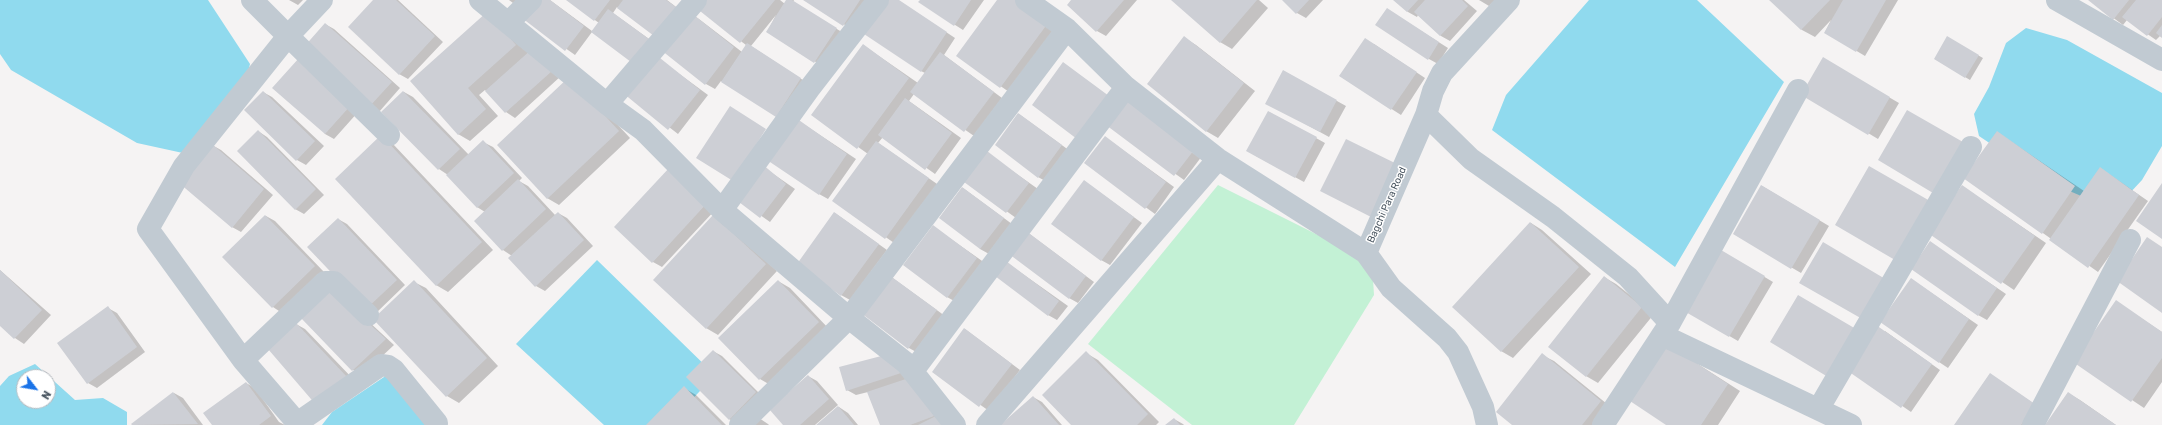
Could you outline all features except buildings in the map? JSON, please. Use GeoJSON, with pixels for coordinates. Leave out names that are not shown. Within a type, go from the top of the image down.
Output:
{"type":"FeatureCollection","features":[{"type":"Feature","properties":{"kind":"street"},"geometry":{"type":"LineString","coordinates":[[252,0],[389,135]]}},
{"type":"Feature","properties":{"kind":"street"},"geometry":{"type":"LineString","coordinates":[[322,0],[288,36],[184,166],[148,229],[243,360],[298,424],[381,365],[388,366],[394,370],[437,423]]}},
{"type":"Feature","properties":{"kind":"street"},"geometry":{"type":"LineString","coordinates":[[480,0],[607,104],[643,130],[722,210],[849,318],[884,344],[912,371],[955,425]]}},
{"type":"Feature","properties":{"kind":"street"},"geometry":{"type":"LineString","coordinates":[[508,23],[531,0]]}},
{"type":"Feature","properties":{"kind":"street"},"geometry":{"type":"LineString","coordinates":[[607,104],[696,0]]}},
{"type":"Feature","properties":{"kind":"street"},"geometry":{"type":"LineString","coordinates":[[722,210],[809,89],[878,0]]}},
{"type":"Feature","properties":{"kind":"street"},"geometry":{"type":"LineString","coordinates":[[1026,0],[1067,29],[1126,87],[1218,159],[1366,253]]}},
{"type":"Feature","properties":{"kind":"street","name":"Bagchi Para Road"},"geometry":{"type":"LineString","coordinates":[[1487,425],[1484,406],[1458,352],[1446,338],[1391,288],[1366,253],[1426,115],[1433,91],[1442,73],[1509,0]]}},
{"type":"Feature","properties":{"kind":"street"},"geometry":{"type":"LineString","coordinates":[[2057,0],[2162,60]]}},
{"type":"Feature","properties":{"kind":"street"},"geometry":{"type":"LineString","coordinates":[[740,425],[849,318],[1067,29]]}},
{"type":"Feature","properties":{"kind":"street"},"geometry":{"type":"LineString","coordinates":[[912,371],[1126,87]]}},
{"type":"Feature","properties":{"kind":"street"},"geometry":{"type":"LineString","coordinates":[[1603,425],[1666,329],[1798,90]]}},
{"type":"Feature","properties":{"kind":"street"},"geometry":{"type":"LineString","coordinates":[[1426,115],[1471,158],[1553,217],[1628,277],[1666,329],[1851,425]]}},
{"type":"Feature","properties":{"kind":"street"},"geometry":{"type":"LineString","coordinates":[[1819,408],[1971,147]]}},
{"type":"Feature","properties":{"kind":"street"},"geometry":{"type":"LineString","coordinates":[[987,425],[1218,159]]}},
{"type":"Feature","properties":{"kind":"street"},"geometry":{"type":"LineString","coordinates":[[2033,425],[2130,240]]}},
{"type":"Feature","properties":{"kind":"street"},"geometry":{"type":"LineString","coordinates":[[243,360],[325,282],[334,282],[368,315]]}},
{"type":"Feature","properties":{"kind":"green space"},"geometry":{"type":"Polygon","coordinates":[[[1218,185],[1372,262],[1374,295],[1294,425],[1192,425],[1088,344],[1218,185]]]}},
{"type":"Feature","properties":{"kind":"water"},"geometry":{"type":"Polygon","coordinates":[[[0,0],[208,0],[250,64],[244,89],[192,155],[137,143],[11,70],[0,54],[0,0]]]}},
{"type":"Feature","properties":{"kind":"water"},"geometry":{"type":"Polygon","coordinates":[[[1589,0],[1697,0],[1784,82],[1675,267],[1492,130],[1506,95],[1589,0]]]}},
{"type":"Feature","properties":{"kind":"water"},"geometry":{"type":"Polygon","coordinates":[[[2026,28],[2067,40],[2162,93],[2162,146],[2142,180],[2114,210],[2046,181],[1979,136],[1974,114],[1989,87],[2006,43],[2026,28]]]}},
{"type":"Feature","properties":{"kind":"water"},"geometry":{"type":"Polygon","coordinates":[[[597,260],[715,375],[668,425],[604,425],[516,344],[597,260]]]}},
{"type":"Feature","properties":{"kind":"water"},"geometry":{"type":"Polygon","coordinates":[[[35,364],[41,369],[24,369],[35,364]]]}},
{"type":"Feature","properties":{"kind":"water"},"geometry":{"type":"Polygon","coordinates":[[[16,373],[16,409],[56,409],[56,383],[75,400],[103,398],[127,412],[127,425],[0,425],[0,386],[9,376],[16,373]]]}},
{"type":"Feature","properties":{"kind":"water"},"geometry":{"type":"Polygon","coordinates":[[[387,375],[429,425],[322,425],[332,412],[387,375]]]}}]}
